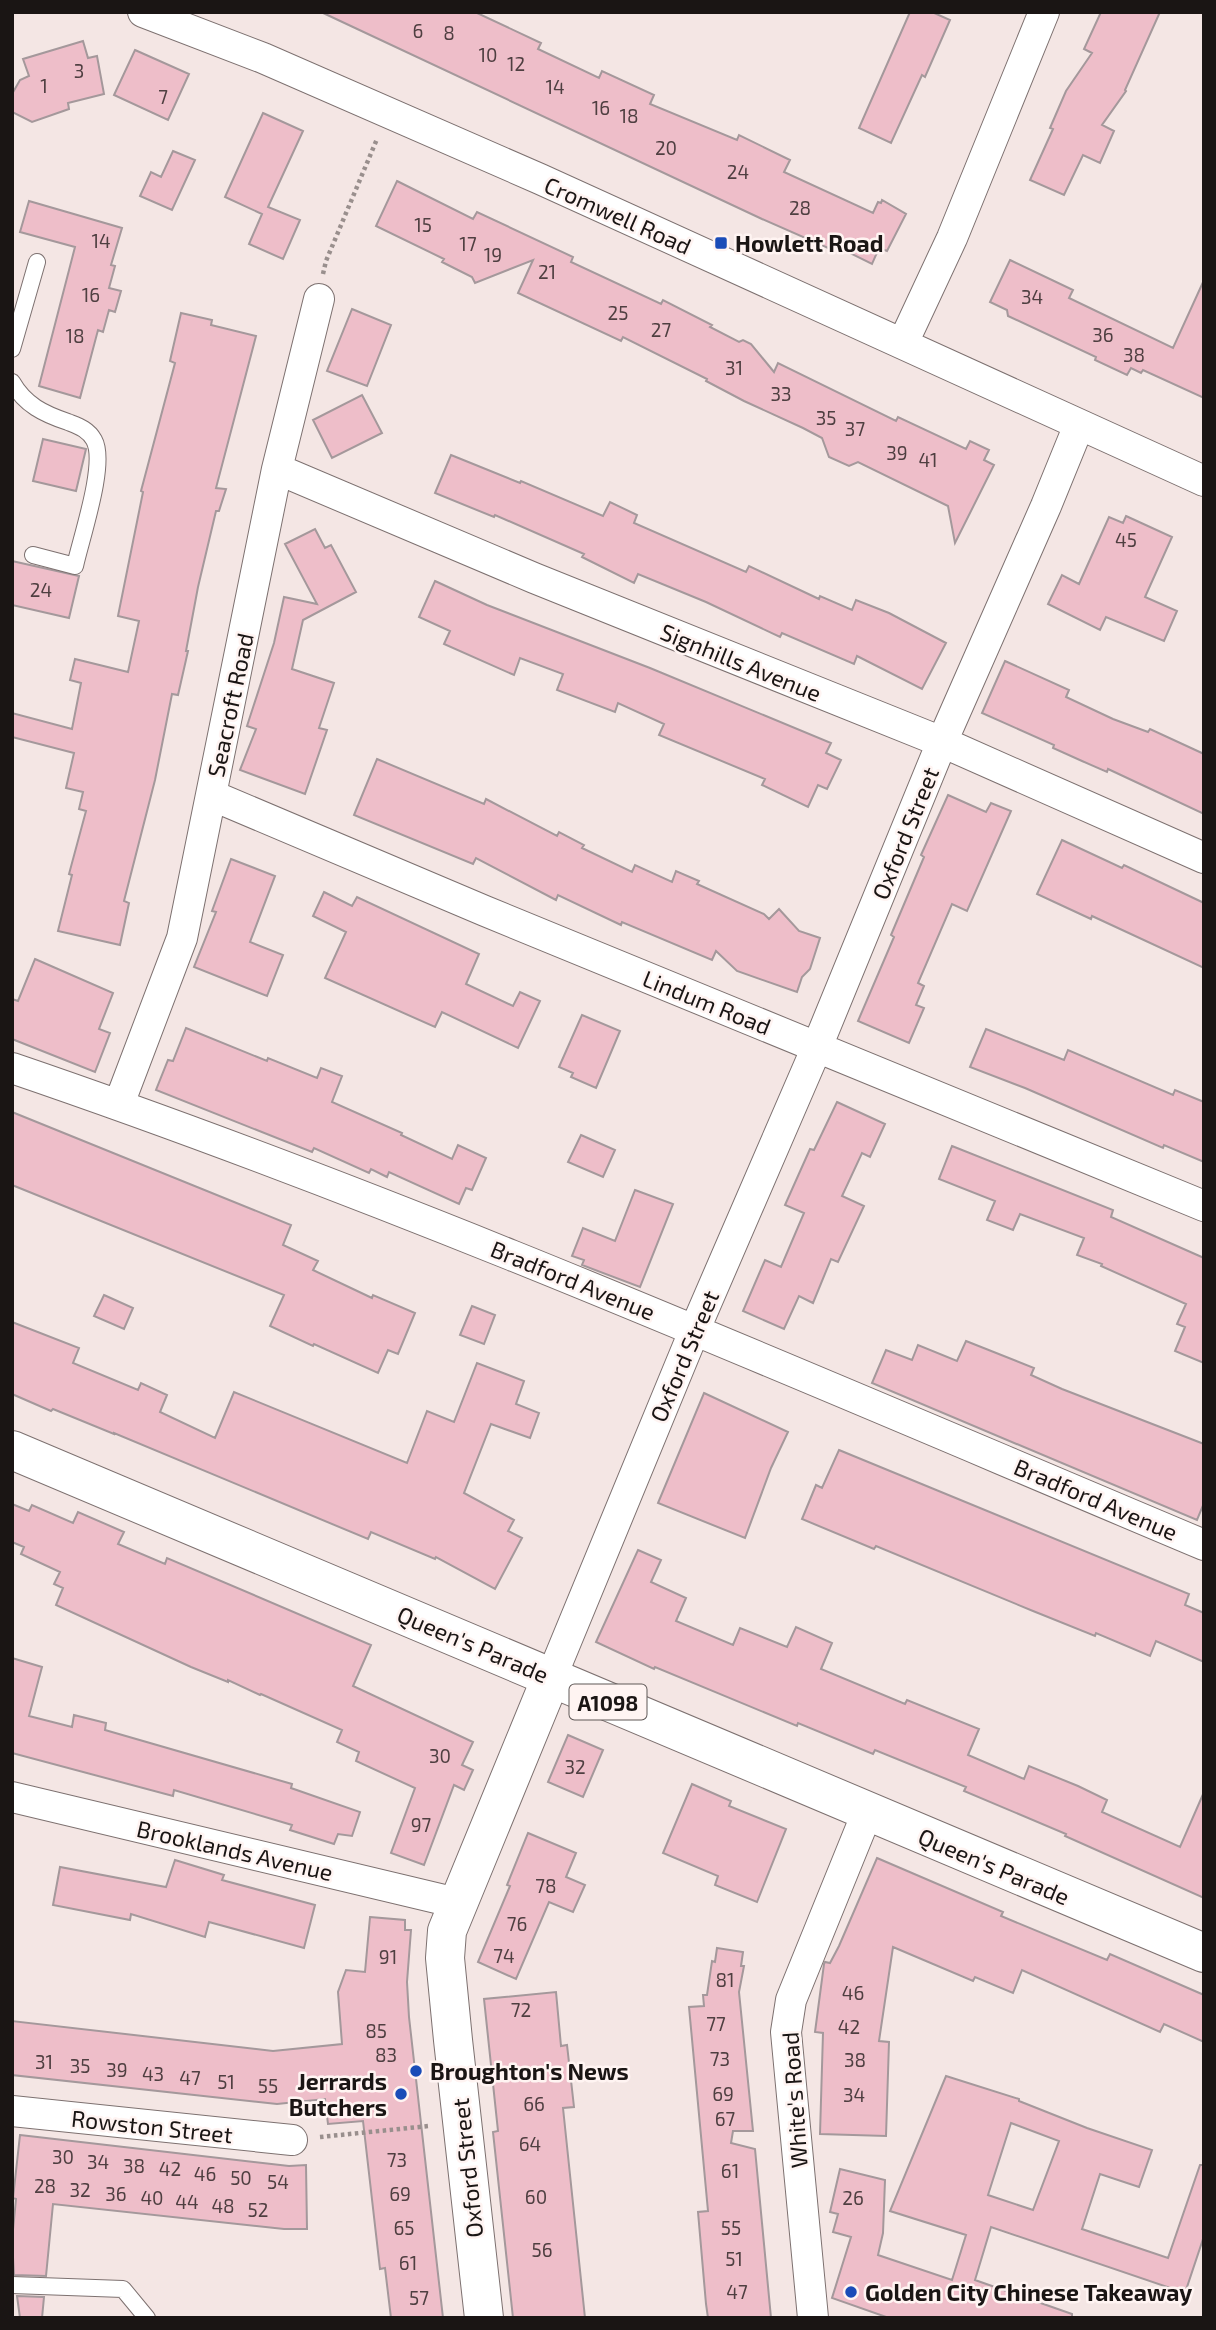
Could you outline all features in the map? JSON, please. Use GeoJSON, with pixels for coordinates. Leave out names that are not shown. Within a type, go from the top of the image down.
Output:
{"type":"FeatureCollection","features":[{"type":"Feature","properties":{"kind":"main road","name":"Queen's Parade"},"geometry":{"type":"LineString","coordinates":[[12,1450],[1204,1954]]}},
{"type":"Feature","properties":{"kind":"main road","name":"Oxford Street"},"geometry":{"type":"LineString","coordinates":[[484,2318],[445,1958],[447,1931],[551,1678]]}},
{"type":"Feature","properties":{"kind":"street","name":"Cromwell Road"},"geometry":{"type":"LineString","coordinates":[[143,12],[263,58],[389,113],[1204,481]]}},
{"type":"Feature","properties":{"kind":"street"},"geometry":{"type":"LineString","coordinates":[[903,343],[952,238],[1044,12]]}},
{"type":"Feature","properties":{"kind":"street","name":"Seacroft Road"},"geometry":{"type":"LineString","coordinates":[[119,1104],[182,938],[277,469],[319,299]]}},
{"type":"Feature","properties":{"kind":"street","name":"Oxford Street"},"geometry":{"type":"LineString","coordinates":[[551,1678],[695,1329],[817,1047],[942,742],[1079,425]]}},
{"type":"Feature","properties":{"kind":"street","name":"Signhills Avenue"},"geometry":{"type":"LineString","coordinates":[[277,469],[534,578],[942,742],[1204,858]]}},
{"type":"Feature","properties":{"kind":"street","name":"Lindum Road"},"geometry":{"type":"LineString","coordinates":[[211,795],[1204,1206]]}},
{"type":"Feature","properties":{"kind":"street","name":"Bradford Avenue"},"geometry":{"type":"LineString","coordinates":[[12,1068],[119,1104],[316,1179],[695,1329],[1204,1545]]}},
{"type":"Feature","properties":{"kind":"street","name":"Brooklands Avenue"},"geometry":{"type":"LineString","coordinates":[[12,1797],[457,1903]]}},
{"type":"Feature","properties":{"kind":"street","name":"White's Road"},"geometry":{"type":"LineString","coordinates":[[813,2318],[786,2032],[791,2000],[867,1813]]}},
{"type":"Feature","properties":{"kind":"street","name":"Rowston Street"},"geometry":{"type":"LineString","coordinates":[[12,2111],[292,2140]]}},
{"type":"Feature","properties":{"kind":"lane"},"geometry":{"type":"LineString","coordinates":[[12,349],[37,262]]}},
{"type":"Feature","properties":{"kind":"lane"},"geometry":{"type":"LineString","coordinates":[[12,383],[26,401],[40,411],[86,430],[95,441],[99,455],[75,566],[33,555]]}},
{"type":"Feature","properties":{"kind":"lane"},"geometry":{"type":"LineString","coordinates":[[12,2285],[122,2289],[147,2318]]}},
{"type":"Feature","properties":{"kind":"path"},"geometry":{"type":"LineString","coordinates":[[319,299],[326,261],[389,113]]}},
{"type":"Feature","properties":{"kind":"path"},"geometry":{"type":"LineString","coordinates":[[292,2140],[461,2123]]}},
{"type":"Feature","properties":{"kind":"building"},"geometry":{"type":"Polygon","coordinates":[[[321,12],[475,12],[541,43],[538,49],[599,78],[602,71],[654,95],[650,104],[737,140],[739,135],[790,160],[784,172],[873,213],[878,202],[881,203],[882,200],[906,214],[887,251],[879,248],[872,264],[830,243],[828,248],[762,219],[321,12]]]}},
{"type":"Feature","properties":{"kind":"building"},"geometry":{"type":"Polygon","coordinates":[[[910,12],[932,12],[950,20],[925,77],[922,75],[891,143],[859,128],[910,12]]]}},
{"type":"Feature","properties":{"kind":"building"},"geometry":{"type":"Polygon","coordinates":[[[1101,12],[1160,12],[1126,91],[1102,125],[1114,131],[1100,163],[1083,155],[1064,195],[1030,180],[1053,129],[1050,128],[1066,91],[1092,53],[1084,49],[1101,12]]]}},
{"type":"Feature","properties":{"kind":"building"},"geometry":{"type":"Polygon","coordinates":[[[83,41],[88,58],[97,56],[104,94],[68,103],[69,109],[32,122],[12,112],[12,94],[20,80],[29,76],[23,59],[83,41]]]}},
{"type":"Feature","properties":{"kind":"building"},"geometry":{"type":"Polygon","coordinates":[[[135,50],[189,74],[168,120],[114,95],[135,50]]]}},
{"type":"Feature","properties":{"kind":"building"},"geometry":{"type":"Polygon","coordinates":[[[263,113],[303,131],[268,207],[300,220],[283,259],[249,244],[262,214],[225,197],[263,113]]]}},
{"type":"Feature","properties":{"kind":"building"},"geometry":{"type":"Polygon","coordinates":[[[173,151],[195,160],[172,210],[140,196],[151,172],[161,177],[173,151]]]}},
{"type":"Feature","properties":{"kind":"building"},"geometry":{"type":"Polygon","coordinates":[[[397,181],[473,219],[477,212],[573,257],[571,262],[661,304],[663,300],[739,342],[743,340],[751,344],[774,372],[778,363],[896,421],[898,417],[966,449],[970,441],[989,450],[984,460],[994,465],[955,543],[948,506],[858,462],[849,466],[829,457],[822,438],[744,401],[706,381],[707,379],[623,337],[621,341],[518,293],[533,260],[475,283],[472,277],[442,262],[444,259],[376,226],[397,181]]]}},
{"type":"Feature","properties":{"kind":"building"},"geometry":{"type":"Polygon","coordinates":[[[29,201],[122,228],[111,265],[115,266],[109,288],[121,291],[115,312],[109,310],[103,332],[98,330],[80,398],[39,386],[75,247],[20,232],[29,201]]]}},
{"type":"Feature","properties":{"kind":"building"},"geometry":{"type":"Polygon","coordinates":[[[1010,260],[1073,290],[1069,298],[1173,348],[1204,280],[1204,398],[1143,370],[1141,373],[1131,368],[1127,375],[1095,360],[1096,357],[1008,316],[1007,310],[990,302],[1010,260]]]}},
{"type":"Feature","properties":{"kind":"building"},"geometry":{"type":"Polygon","coordinates":[[[352,309],[391,325],[367,386],[327,371],[352,309]]]}},
{"type":"Feature","properties":{"kind":"building"},"geometry":{"type":"Polygon","coordinates":[[[181,313],[212,320],[211,325],[256,336],[216,488],[226,489],[219,511],[216,511],[198,587],[178,695],[172,694],[155,780],[124,901],[129,903],[120,945],[58,931],[72,875],[69,874],[86,811],[79,809],[83,792],[66,788],[74,753],[12,737],[12,713],[72,729],[81,683],[70,680],[75,659],[128,672],[139,621],[118,616],[143,492],[141,491],[175,363],[170,361],[181,313]]]}},
{"type":"Feature","properties":{"kind":"building"},"geometry":{"type":"Polygon","coordinates":[[[362,395],[382,433],[332,458],[313,420],[362,395]]]}},
{"type":"Feature","properties":{"kind":"building"},"geometry":{"type":"Polygon","coordinates":[[[43,439],[86,449],[76,491],[33,481],[43,439]]]}},
{"type":"Feature","properties":{"kind":"building"},"geometry":{"type":"Polygon","coordinates":[[[451,455],[603,516],[610,502],[637,515],[634,523],[746,572],[749,566],[819,599],[820,596],[852,610],[856,600],[889,613],[946,643],[922,689],[857,656],[854,664],[782,633],[780,637],[638,574],[634,583],[582,557],[584,554],[495,515],[494,517],[435,493],[451,455]]]}},
{"type":"Feature","properties":{"kind":"building"},"geometry":{"type":"Polygon","coordinates":[[[1126,516],[1172,537],[1145,597],[1177,611],[1164,641],[1106,617],[1100,630],[1048,604],[1062,575],[1079,584],[1109,517],[1123,523],[1126,516]]]}},
{"type":"Feature","properties":{"kind":"building"},"geometry":{"type":"Polygon","coordinates":[[[315,529],[325,548],[331,545],[356,592],[303,620],[292,669],[334,683],[319,728],[327,730],[305,794],[240,770],[256,729],[247,726],[274,643],[284,597],[317,604],[285,544],[315,529]]]}},
{"type":"Feature","properties":{"kind":"building"},"geometry":{"type":"Polygon","coordinates":[[[12,561],[79,576],[69,618],[12,605],[12,561]]]}},
{"type":"Feature","properties":{"kind":"building"},"geometry":{"type":"Polygon","coordinates":[[[435,581],[487,605],[650,668],[831,743],[826,753],[841,760],[827,789],[818,785],[808,807],[762,785],[765,779],[659,735],[664,724],[618,703],[615,712],[557,690],[563,674],[520,658],[514,675],[444,644],[450,631],[419,617],[435,581]]]}},
{"type":"Feature","properties":{"kind":"building"},"geometry":{"type":"Polygon","coordinates":[[[1005,661],[1069,690],[1066,697],[1113,719],[1148,732],[1150,729],[1204,754],[1204,814],[1108,769],[1107,772],[1053,748],[1054,745],[982,713],[1005,661]]]}},
{"type":"Feature","properties":{"kind":"building"},"geometry":{"type":"Polygon","coordinates":[[[377,759],[484,804],[486,799],[557,836],[559,832],[584,845],[582,848],[632,872],[635,865],[672,882],[676,871],[699,881],[697,884],[764,914],[769,919],[779,909],[799,931],[820,938],[810,969],[802,977],[797,992],[737,971],[716,951],[712,960],[622,922],[621,925],[558,895],[556,900],[476,858],[473,864],[354,815],[377,759]]]}},
{"type":"Feature","properties":{"kind":"building"},"geometry":{"type":"Polygon","coordinates":[[[948,795],[986,812],[991,803],[1011,811],[967,911],[952,904],[918,983],[924,986],[916,1005],[924,1008],[909,1043],[858,1021],[894,937],[891,935],[924,857],[921,855],[948,795]]]}},
{"type":"Feature","properties":{"kind":"building"},"geometry":{"type":"Polygon","coordinates":[[[1062,840],[1122,868],[1124,865],[1204,903],[1204,968],[1092,916],[1091,919],[1037,894],[1062,840]]]}},
{"type":"Feature","properties":{"kind":"building"},"geometry":{"type":"Polygon","coordinates":[[[231,859],[275,876],[250,942],[283,955],[267,996],[194,967],[216,912],[212,911],[231,859]]]}},
{"type":"Feature","properties":{"kind":"building"},"geometry":{"type":"Polygon","coordinates":[[[324,892],[352,906],[357,897],[479,954],[466,984],[513,1006],[520,992],[540,1001],[518,1048],[442,1012],[435,1027],[325,978],[346,932],[313,916],[324,892]]]}},
{"type":"Feature","properties":{"kind":"building"},"geometry":{"type":"Polygon","coordinates":[[[35,959],[113,993],[99,1029],[110,1033],[95,1072],[12,1039],[12,999],[18,1001],[35,959]]]}},
{"type":"Feature","properties":{"kind":"building"},"geometry":{"type":"Polygon","coordinates":[[[582,1015],[620,1031],[596,1088],[571,1077],[573,1073],[559,1067],[582,1015]]]}},
{"type":"Feature","properties":{"kind":"building"},"geometry":{"type":"Polygon","coordinates":[[[186,1028],[317,1078],[321,1068],[342,1076],[332,1102],[452,1159],[458,1145],[486,1158],[472,1190],[466,1188],[459,1204],[389,1172],[387,1177],[371,1169],[369,1173],[314,1148],[312,1152],[156,1090],[168,1060],[173,1061],[186,1028]]]}},
{"type":"Feature","properties":{"kind":"building"},"geometry":{"type":"Polygon","coordinates":[[[986,1029],[1064,1060],[1068,1050],[1173,1095],[1175,1090],[1204,1102],[1204,1162],[1164,1145],[1163,1148],[970,1067],[986,1029]]]}},
{"type":"Feature","properties":{"kind":"building"},"geometry":{"type":"Polygon","coordinates":[[[837,1102],[885,1124],[870,1157],[862,1153],[842,1196],[864,1206],[838,1262],[831,1259],[813,1303],[799,1296],[784,1329],[743,1311],[765,1260],[781,1267],[804,1213],[785,1205],[810,1149],[814,1150],[837,1102]]]}},
{"type":"Feature","properties":{"kind":"building"},"geometry":{"type":"Polygon","coordinates":[[[12,1112],[291,1225],[283,1245],[318,1261],[313,1270],[372,1298],[373,1295],[415,1313],[398,1354],[388,1350],[378,1373],[314,1344],[313,1346],[270,1326],[284,1295],[12,1185],[12,1112]]]}},
{"type":"Feature","properties":{"kind":"building"},"geometry":{"type":"Polygon","coordinates":[[[581,1135],[615,1150],[603,1177],[568,1162],[581,1135]]]}},
{"type":"Feature","properties":{"kind":"building"},"geometry":{"type":"Polygon","coordinates":[[[952,1146],[1113,1210],[1111,1217],[1204,1258],[1204,1363],[1175,1351],[1185,1327],[1177,1324],[1186,1304],[1077,1255],[1084,1238],[1020,1214],[1013,1230],[987,1220],[995,1201],[939,1179],[952,1146]]]}},
{"type":"Feature","properties":{"kind":"building"},"geometry":{"type":"Polygon","coordinates":[[[635,1190],[673,1204],[640,1287],[582,1265],[584,1260],[572,1256],[583,1228],[615,1241],[635,1190]]]}},
{"type":"Feature","properties":{"kind":"building"},"geometry":{"type":"Polygon","coordinates":[[[104,1295],[133,1308],[124,1329],[94,1316],[104,1295]]]}},
{"type":"Feature","properties":{"kind":"building"},"geometry":{"type":"Polygon","coordinates":[[[472,1306],[495,1315],[484,1344],[460,1335],[472,1306]]]}},
{"type":"Feature","properties":{"kind":"building"},"geometry":{"type":"Polygon","coordinates":[[[12,1322],[79,1348],[73,1363],[138,1390],[141,1383],[167,1395],[160,1412],[215,1438],[234,1392],[407,1463],[427,1411],[454,1422],[477,1363],[524,1381],[516,1404],[539,1413],[530,1438],[491,1424],[464,1493],[514,1520],[508,1531],[522,1538],[495,1589],[436,1557],[435,1559],[371,1532],[368,1539],[114,1433],[53,1409],[51,1411],[12,1394],[12,1322]]]}},
{"type":"Feature","properties":{"kind":"building"},"geometry":{"type":"Polygon","coordinates":[[[966,1341],[1034,1368],[1031,1375],[1062,1389],[1204,1444],[1204,1503],[1197,1520],[872,1383],[886,1350],[912,1360],[918,1345],[957,1361],[966,1341]]]}},
{"type":"Feature","properties":{"kind":"building"},"geometry":{"type":"Polygon","coordinates":[[[704,1393],[788,1432],[771,1468],[745,1538],[658,1503],[704,1393]]]}},
{"type":"Feature","properties":{"kind":"building"},"geometry":{"type":"Polygon","coordinates":[[[839,1450],[1189,1594],[1185,1605],[1204,1613],[1204,1662],[1156,1641],[1150,1656],[802,1519],[816,1485],[822,1488],[839,1450]]]}},
{"type":"Feature","properties":{"kind":"building"},"geometry":{"type":"Polygon","coordinates":[[[12,1504],[29,1511],[32,1505],[73,1523],[78,1512],[124,1532],[118,1544],[165,1564],[167,1558],[371,1645],[353,1686],[473,1742],[462,1765],[473,1770],[464,1790],[454,1785],[424,1865],[391,1853],[415,1788],[356,1761],[359,1752],[337,1742],[342,1730],[228,1680],[191,1667],[56,1605],[63,1588],[54,1584],[60,1572],[21,1554],[24,1547],[12,1542],[12,1504]]]}},
{"type":"Feature","properties":{"kind":"building"},"geometry":{"type":"Polygon","coordinates":[[[638,1550],[661,1560],[651,1582],[686,1598],[676,1621],[733,1645],[740,1628],[787,1647],[796,1627],[832,1643],[821,1669],[905,1704],[907,1700],[979,1729],[968,1755],[1024,1779],[1029,1766],[1078,1786],[1107,1800],[1102,1812],[1180,1847],[1204,1792],[1204,1898],[1065,1836],[1066,1834],[964,1791],[966,1787],[875,1750],[873,1754],[798,1723],[797,1726],[655,1667],[654,1669],[596,1642],[638,1550]]]}},
{"type":"Feature","properties":{"kind":"building"},"geometry":{"type":"Polygon","coordinates":[[[12,1658],[42,1667],[29,1716],[72,1727],[74,1715],[106,1723],[105,1730],[292,1784],[291,1788],[360,1812],[352,1836],[338,1834],[334,1844],[290,1830],[292,1825],[174,1790],[173,1796],[12,1753],[12,1658]]]}},
{"type":"Feature","properties":{"kind":"building"},"geometry":{"type":"Polygon","coordinates":[[[568,1735],[603,1750],[583,1797],[548,1782],[568,1735]]]}},
{"type":"Feature","properties":{"kind":"building"},"geometry":{"type":"Polygon","coordinates":[[[692,1784],[731,1801],[729,1806],[786,1829],[757,1902],[715,1885],[718,1876],[663,1853],[692,1784]]]}},
{"type":"Feature","properties":{"kind":"building"},"geometry":{"type":"Polygon","coordinates":[[[528,1833],[576,1853],[566,1877],[585,1885],[573,1912],[549,1902],[516,1979],[478,1962],[510,1886],[507,1885],[528,1833]]]}},
{"type":"Feature","properties":{"kind":"building"},"geometry":{"type":"Polygon","coordinates":[[[877,1858],[1003,1912],[1001,1916],[1107,1960],[1110,1954],[1204,1995],[1204,2042],[1164,2024],[1160,2032],[1022,1970],[1013,1993],[975,1977],[973,1981],[893,1947],[879,2041],[889,2042],[886,2136],[820,2134],[823,2033],[815,2032],[824,1964],[830,1963],[839,1946],[877,1858]]]}},
{"type":"Feature","properties":{"kind":"building"},"geometry":{"type":"Polygon","coordinates":[[[175,1860],[224,1875],[222,1880],[315,1905],[304,1948],[209,1922],[205,1937],[131,1914],[130,1920],[53,1905],[60,1867],[166,1887],[175,1860]]]}},
{"type":"Feature","properties":{"kind":"building"},"geometry":{"type":"Polygon","coordinates":[[[370,1917],[405,1920],[405,1930],[411,1930],[407,1982],[409,2017],[443,2318],[391,2318],[385,2268],[380,2269],[363,2121],[328,2124],[325,2099],[277,2104],[12,2075],[12,2021],[273,2051],[342,2044],[338,1992],[346,1970],[365,1972],[370,1917]]]}},
{"type":"Feature","properties":{"kind":"building"},"geometry":{"type":"Polygon","coordinates":[[[717,1948],[743,1952],[741,1966],[744,1966],[739,1992],[753,2131],[733,2131],[731,2143],[755,2149],[771,2318],[708,2318],[698,2212],[708,2211],[689,2007],[704,2006],[703,1995],[707,1995],[712,1961],[715,1962],[717,1948]]]}},
{"type":"Feature","properties":{"kind":"building"},"geometry":{"type":"Polygon","coordinates":[[[556,1992],[561,2046],[567,2045],[574,2107],[563,2108],[585,2318],[513,2318],[493,2132],[498,2131],[484,1999],[556,1992]]]}},
{"type":"Feature","properties":{"kind":"building"},"geometry":{"type":"Polygon","coordinates":[[[946,2076],[1019,2099],[1087,2128],[1152,2150],[1139,2187],[1100,2174],[1082,2229],[1168,2258],[1200,2165],[1204,2165],[1204,2236],[1185,2293],[991,2227],[975,2280],[1072,2314],[1072,2318],[889,2318],[832,2298],[851,2237],[833,2232],[838,2214],[830,2212],[840,2169],[885,2180],[883,2233],[878,2255],[952,2280],[966,2235],[890,2211],[946,2076]],[[1011,2123],[988,2195],[1033,2210],[1059,2141],[1011,2123]]]}},
{"type":"Feature","properties":{"kind":"building"},"geometry":{"type":"Polygon","coordinates":[[[20,2135],[289,2166],[306,2165],[307,2229],[284,2229],[53,2204],[46,2276],[14,2275],[12,2240],[16,2199],[13,2198],[20,2135]]]}},
{"type":"Feature","properties":{"kind":"building"},"geometry":{"type":"Polygon","coordinates":[[[17,2296],[44,2297],[42,2318],[20,2318],[17,2296]]]}},
{"type":"Feature","properties":{"kind":"place","name":"Howlett Road"},"geometry":{"type":"Point","coordinates":[721,243]}},
{"type":"Feature","properties":{"kind":"place","name":"Broughton's News"},"geometry":{"type":"Point","coordinates":[416,2071]}},
{"type":"Feature","properties":{"kind":"place","name":"Jerrards Butchers"},"geometry":{"type":"Point","coordinates":[401,2094]}},
{"type":"Feature","properties":{"kind":"place","name":"Golden City Chinese Takeaway"},"geometry":{"type":"Point","coordinates":[851,2292]}}]}
